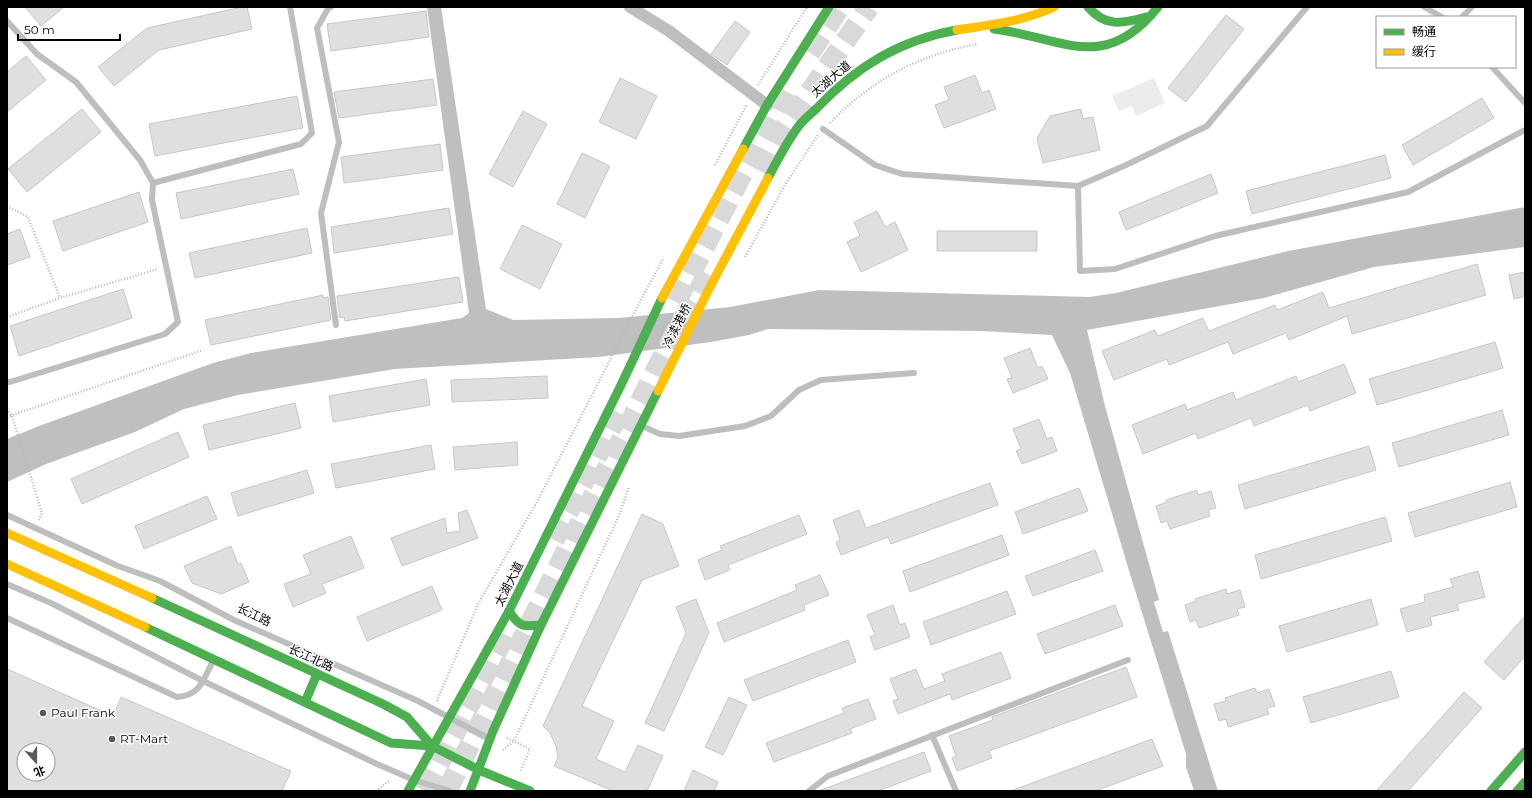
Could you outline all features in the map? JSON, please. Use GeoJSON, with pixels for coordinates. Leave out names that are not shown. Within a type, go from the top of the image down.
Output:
{"type":"FeatureCollection","features":[{"type":"Feature","properties":{"kind":"main road"},"geometry":{"type":"LineString","coordinates":[[767,105],[829,7]]}},
{"type":"Feature","properties":{"kind":"main road","name":"太湖大道"},"geometry":{"type":"LineString","coordinates":[[712,283],[776,162],[798,127],[827,96],[854,74],[884,54],[917,40],[947,32],[979,27],[1041,13],[1054,7]]}},
{"type":"Feature","properties":{"kind":"main road"},"geometry":{"type":"LineString","coordinates":[[1088,7],[1099,17],[1111,23],[1126,23],[1152,15]]}},
{"type":"Feature","properties":{"kind":"main road"},"geometry":{"type":"LineString","coordinates":[[979,27],[1017,32],[1070,46],[1091,47],[1116,42],[1137,29],[1158,7]]}},
{"type":"Feature","properties":{"kind":"main road","name":"冷渎港桥"},"geometry":{"type":"LineString","coordinates":[[622,383],[666,290],[767,105]]}},
{"type":"Feature","properties":{"kind":"main road","name":"冷渎港桥"},"geometry":{"type":"LineString","coordinates":[[640,425],[712,283]]}},
{"type":"Feature","properties":{"kind":"main road","name":"太湖大道"},"geometry":{"type":"LineString","coordinates":[[408,791],[448,717],[509,611],[622,383]]}},
{"type":"Feature","properties":{"kind":"main road"},"geometry":{"type":"LineString","coordinates":[[470,791],[490,739],[541,625],[640,425]]}},
{"type":"Feature","properties":{"kind":"main road","name":"长江北路"},"geometry":{"type":"LineString","coordinates":[[7,533],[72,561],[383,704],[407,717],[432,746],[479,770],[530,791]]}},
{"type":"Feature","properties":{"kind":"main road"},"geometry":{"type":"LineString","coordinates":[[7,564],[391,743],[432,746]]}},
{"type":"Feature","properties":{"kind":"main road"},"geometry":{"type":"LineString","coordinates":[[509,611],[516,623],[524,627],[541,625]]}},
{"type":"Feature","properties":{"kind":"main road"},"geometry":{"type":"LineString","coordinates":[[305,702],[317,674]]}},
{"type":"Feature","properties":{"kind":"main road"},"geometry":{"type":"LineString","coordinates":[[1491,791],[1525,752]]}},
{"type":"Feature","properties":{"kind":"main road"},"geometry":{"type":"LineString","coordinates":[[1517,791],[1525,782]]}},
{"type":"Feature","properties":{"kind":"street"},"geometry":{"type":"LineString","coordinates":[[630,7],[669,31],[767,105]]}},
{"type":"Feature","properties":{"kind":"lane"},"geometry":{"type":"LineString","coordinates":[[153,183],[302,144],[312,133],[290,7]]}},
{"type":"Feature","properties":{"kind":"lane"},"geometry":{"type":"LineString","coordinates":[[331,7],[317,28],[340,142],[321,213],[336,325]]}},
{"type":"Feature","properties":{"kind":"lane"},"geometry":{"type":"LineString","coordinates":[[823,130],[875,165],[902,174],[1078,186],[1126,165],[1207,126],[1307,7]]}},
{"type":"Feature","properties":{"kind":"lane"},"geometry":{"type":"LineString","coordinates":[[1424,7],[1440,16]]}},
{"type":"Feature","properties":{"kind":"lane"},"geometry":{"type":"LineString","coordinates":[[1463,16],[1472,7]]}},
{"type":"Feature","properties":{"kind":"lane"},"geometry":{"type":"LineString","coordinates":[[7,21],[37,54],[76,82],[140,160],[153,183],[152,200],[178,322],[165,334],[7,382]]}},
{"type":"Feature","properties":{"kind":"lane"},"geometry":{"type":"LineString","coordinates":[[1493,68],[1525,103]]}},
{"type":"Feature","properties":{"kind":"lane"},"geometry":{"type":"LineString","coordinates":[[1078,186],[1080,271],[1115,269],[1215,236],[1408,192],[1525,130]]}},
{"type":"Feature","properties":{"kind":"lane"},"geometry":{"type":"LineString","coordinates":[[640,425],[660,434],[679,436],[745,426],[771,416],[799,390],[821,380],[914,373]]}},
{"type":"Feature","properties":{"kind":"lane","name":"长江路"},"geometry":{"type":"LineString","coordinates":[[7,515],[118,566],[160,581],[234,620],[435,710],[490,739]]}},
{"type":"Feature","properties":{"kind":"lane"},"geometry":{"type":"LineString","coordinates":[[7,584],[53,604],[203,681],[414,780],[450,791]]}},
{"type":"Feature","properties":{"kind":"lane"},"geometry":{"type":"LineString","coordinates":[[7,618],[177,697],[188,696],[199,688],[213,659]]}},
{"type":"Feature","properties":{"kind":"lane"},"geometry":{"type":"LineString","coordinates":[[808,791],[828,776],[1128,660]]}},
{"type":"Feature","properties":{"kind":"lane"},"geometry":{"type":"LineString","coordinates":[[932,736],[956,791]]}},
{"type":"Feature","properties":{"kind":"path"},"geometry":{"type":"LineString","coordinates":[[744,259],[786,183],[815,139],[843,109],[886,76],[919,60],[954,48],[981,44]]}},
{"type":"Feature","properties":{"kind":"path"},"geometry":{"type":"LineString","coordinates":[[7,206],[28,217],[60,298]]}},
{"type":"Feature","properties":{"kind":"path"},"geometry":{"type":"LineString","coordinates":[[7,317],[60,298],[166,266]]}},
{"type":"Feature","properties":{"kind":"path"},"geometry":{"type":"LineString","coordinates":[[435,710],[436,703],[478,604],[538,500],[644,294]]}},
{"type":"Feature","properties":{"kind":"path"},"geometry":{"type":"LineString","coordinates":[[7,417],[203,350]]}},
{"type":"Feature","properties":{"kind":"path"},"geometry":{"type":"LineString","coordinates":[[7,409],[12,416],[42,513]]}},
{"type":"Feature","properties":{"kind":"path"},"geometry":{"type":"LineString","coordinates":[[502,750],[514,741],[620,513],[630,483]]}},
{"type":"Feature","properties":{"kind":"path"},"geometry":{"type":"LineString","coordinates":[[514,741],[530,749],[514,784]]}},
{"type":"Feature","properties":{"kind":"shaded area"},"geometry":{"type":"Polygon","coordinates":[[[427,7],[441,7],[486,309],[513,320],[619,318],[730,307],[819,290],[1089,297],[1116,293],[1288,251],[1525,207],[1525,247],[1374,267],[1264,298],[1087,330],[1105,406],[1159,600],[1154,602],[1163,632],[1168,631],[1218,791],[1194,791],[1186,767],[1186,754],[1070,373],[1052,335],[982,331],[768,329],[749,335],[711,342],[599,357],[395,369],[238,395],[184,409],[135,432],[46,464],[7,482],[7,439],[39,426],[213,363],[251,353],[462,318],[469,313],[427,7]]]}},
{"type":"Feature","properties":{"kind":"shaded area"},"geometry":{"type":"Polygon","coordinates":[[[1154,78],[1165,103],[1136,116],[1132,106],[1119,111],[1112,96],[1154,78]]]}},
{"type":"Feature","properties":{"kind":"building"},"geometry":{"type":"Polygon","coordinates":[[[25,7],[64,7],[41,26],[25,7]]]}},
{"type":"Feature","properties":{"kind":"building"},"geometry":{"type":"Polygon","coordinates":[[[247,7],[252,29],[159,50],[114,86],[98,67],[147,28],[247,7]]]}},
{"type":"Feature","properties":{"kind":"building"},"geometry":{"type":"Polygon","coordinates":[[[426,11],[429,37],[331,51],[327,24],[426,11]]]}},
{"type":"Feature","properties":{"kind":"building"},"geometry":{"type":"Polygon","coordinates":[[[1226,15],[1244,29],[1186,102],[1168,88],[1226,15]]]}},
{"type":"Feature","properties":{"kind":"building"},"geometry":{"type":"Polygon","coordinates":[[[735,21],[750,32],[727,65],[711,54],[735,21]]]}},
{"type":"Feature","properties":{"kind":"building"},"geometry":{"type":"Polygon","coordinates":[[[26,56],[46,80],[7,112],[7,72],[26,56]]]}},
{"type":"Feature","properties":{"kind":"building"},"geometry":{"type":"Polygon","coordinates":[[[975,75],[982,93],[989,90],[996,109],[944,128],[935,105],[949,100],[944,87],[975,75]]]}},
{"type":"Feature","properties":{"kind":"building"},"geometry":{"type":"Polygon","coordinates":[[[620,78],[657,96],[636,139],[599,122],[620,78]]]}},
{"type":"Feature","properties":{"kind":"building"},"geometry":{"type":"Polygon","coordinates":[[[433,79],[437,105],[339,118],[334,92],[433,79]]]}},
{"type":"Feature","properties":{"kind":"building"},"geometry":{"type":"Polygon","coordinates":[[[297,96],[303,128],[155,156],[149,124],[297,96]]]}},
{"type":"Feature","properties":{"kind":"building"},"geometry":{"type":"Polygon","coordinates":[[[1482,98],[1494,118],[1413,165],[1402,145],[1482,98]]]}},
{"type":"Feature","properties":{"kind":"building"},"geometry":{"type":"Polygon","coordinates":[[[82,109],[101,132],[27,192],[8,169],[82,109]]]}},
{"type":"Feature","properties":{"kind":"building"},"geometry":{"type":"Polygon","coordinates":[[[1081,109],[1083,119],[1093,117],[1100,150],[1043,163],[1037,138],[1050,116],[1081,109]]]}},
{"type":"Feature","properties":{"kind":"building"},"geometry":{"type":"Polygon","coordinates":[[[523,111],[547,124],[513,187],[489,174],[523,111]]]}},
{"type":"Feature","properties":{"kind":"building"},"geometry":{"type":"Polygon","coordinates":[[[440,144],[443,170],[344,183],[341,157],[440,144]]]}},
{"type":"Feature","properties":{"kind":"building"},"geometry":{"type":"Polygon","coordinates":[[[582,153],[610,166],[585,218],[557,204],[582,153]]]}},
{"type":"Feature","properties":{"kind":"building"},"geometry":{"type":"Polygon","coordinates":[[[1385,155],[1391,178],[1252,214],[1246,191],[1385,155]]]}},
{"type":"Feature","properties":{"kind":"building"},"geometry":{"type":"Polygon","coordinates":[[[293,169],[299,194],[181,219],[176,193],[293,169]]]}},
{"type":"Feature","properties":{"kind":"building"},"geometry":{"type":"Polygon","coordinates":[[[1211,174],[1218,193],[1126,230],[1119,212],[1211,174]]]}},
{"type":"Feature","properties":{"kind":"building"},"geometry":{"type":"Polygon","coordinates":[[[139,192],[148,222],[63,251],[53,221],[139,192]]]}},
{"type":"Feature","properties":{"kind":"building"},"geometry":{"type":"Polygon","coordinates":[[[449,208],[453,234],[334,253],[331,227],[449,208]]]}},
{"type":"Feature","properties":{"kind":"building"},"geometry":{"type":"Polygon","coordinates":[[[877,211],[885,227],[895,222],[908,250],[861,272],[847,242],[860,236],[854,222],[877,211]]]}},
{"type":"Feature","properties":{"kind":"building"},"geometry":{"type":"Polygon","coordinates":[[[522,225],[562,244],[540,289],[500,269],[522,225]]]}},
{"type":"Feature","properties":{"kind":"building"},"geometry":{"type":"Polygon","coordinates":[[[307,228],[312,253],[195,278],[189,253],[307,228]]]}},
{"type":"Feature","properties":{"kind":"building"},"geometry":{"type":"Polygon","coordinates":[[[20,229],[30,257],[7,265],[7,234],[20,229]]]}},
{"type":"Feature","properties":{"kind":"building"},"geometry":{"type":"Polygon","coordinates":[[[937,231],[1037,231],[1037,251],[937,251],[937,231]]]}},
{"type":"Feature","properties":{"kind":"building"},"geometry":{"type":"Polygon","coordinates":[[[1477,264],[1486,295],[1352,334],[1347,316],[1289,340],[1286,333],[1233,354],[1228,342],[1169,365],[1167,359],[1114,380],[1102,351],[1155,330],[1158,336],[1203,318],[1209,331],[1275,305],[1277,310],[1323,292],[1329,308],[1477,264]]]}},
{"type":"Feature","properties":{"kind":"building"},"geometry":{"type":"Polygon","coordinates":[[[1525,272],[1525,296],[1514,299],[1509,275],[1525,272]]]}},
{"type":"Feature","properties":{"kind":"building"},"geometry":{"type":"Polygon","coordinates":[[[459,277],[463,302],[345,321],[344,317],[340,318],[337,296],[459,277]]]}},
{"type":"Feature","properties":{"kind":"building"},"geometry":{"type":"Polygon","coordinates":[[[123,289],[132,318],[19,356],[10,326],[123,289]]]}},
{"type":"Feature","properties":{"kind":"building"},"geometry":{"type":"Polygon","coordinates":[[[323,295],[323,298],[328,297],[331,320],[211,345],[205,320],[323,295]]]}},
{"type":"Feature","properties":{"kind":"building"},"geometry":{"type":"Polygon","coordinates":[[[1495,342],[1503,368],[1377,405],[1369,379],[1495,342]]]}},
{"type":"Feature","properties":{"kind":"building"},"geometry":{"type":"Polygon","coordinates":[[[1030,348],[1038,368],[1042,366],[1048,379],[1013,393],[1007,379],[1012,378],[1004,358],[1030,348]]]}},
{"type":"Feature","properties":{"kind":"building"},"geometry":{"type":"Polygon","coordinates":[[[1344,364],[1356,393],[1310,411],[1308,405],[1254,426],[1251,418],[1198,439],[1196,433],[1143,454],[1132,425],[1185,404],[1187,410],[1233,392],[1236,400],[1296,376],[1298,382],[1344,364]]]}},
{"type":"Feature","properties":{"kind":"building"},"geometry":{"type":"Polygon","coordinates":[[[547,376],[548,398],[452,402],[451,380],[547,376]]]}},
{"type":"Feature","properties":{"kind":"building"},"geometry":{"type":"Polygon","coordinates":[[[426,379],[430,405],[333,422],[329,396],[426,379]]]}},
{"type":"Feature","properties":{"kind":"building"},"geometry":{"type":"Polygon","coordinates":[[[295,403],[301,428],[209,450],[203,425],[295,403]]]}},
{"type":"Feature","properties":{"kind":"building"},"geometry":{"type":"Polygon","coordinates":[[[1502,410],[1509,435],[1399,467],[1392,443],[1502,410]]]}},
{"type":"Feature","properties":{"kind":"building"},"geometry":{"type":"Polygon","coordinates":[[[1039,419],[1047,439],[1052,437],[1057,451],[1022,464],[1016,451],[1021,449],[1013,429],[1039,419]]]}},
{"type":"Feature","properties":{"kind":"building"},"geometry":{"type":"Polygon","coordinates":[[[178,432],[189,457],[82,504],[71,479],[178,432]]]}},
{"type":"Feature","properties":{"kind":"building"},"geometry":{"type":"Polygon","coordinates":[[[517,442],[518,465],[455,470],[453,447],[517,442]]]}},
{"type":"Feature","properties":{"kind":"building"},"geometry":{"type":"Polygon","coordinates":[[[431,445],[435,469],[336,488],[331,464],[431,445]]]}},
{"type":"Feature","properties":{"kind":"building"},"geometry":{"type":"Polygon","coordinates":[[[1369,446],[1376,470],[1245,509],[1238,485],[1369,446]]]}},
{"type":"Feature","properties":{"kind":"building"},"geometry":{"type":"Polygon","coordinates":[[[307,470],[314,493],[238,516],[231,493],[307,470]]]}},
{"type":"Feature","properties":{"kind":"building"},"geometry":{"type":"Polygon","coordinates":[[[1510,482],[1517,507],[1415,537],[1408,513],[1510,482]]]}},
{"type":"Feature","properties":{"kind":"building"},"geometry":{"type":"Polygon","coordinates":[[[990,483],[998,505],[891,544],[888,537],[841,555],[836,542],[840,540],[833,520],[859,510],[866,528],[990,483]]]}},
{"type":"Feature","properties":{"kind":"building"},"geometry":{"type":"Polygon","coordinates":[[[1079,488],[1088,511],[1023,534],[1015,512],[1079,488]]]}},
{"type":"Feature","properties":{"kind":"building"},"geometry":{"type":"Polygon","coordinates":[[[1197,490],[1198,495],[1211,491],[1216,508],[1208,510],[1210,516],[1170,529],[1167,521],[1161,523],[1156,506],[1167,502],[1166,500],[1197,490]]]}},
{"type":"Feature","properties":{"kind":"building"},"geometry":{"type":"Polygon","coordinates":[[[207,496],[217,519],[144,549],[135,526],[207,496]]]}},
{"type":"Feature","properties":{"kind":"building"},"geometry":{"type":"Polygon","coordinates":[[[467,510],[478,538],[402,566],[391,538],[445,518],[447,533],[460,531],[458,513],[467,510]]]}},
{"type":"Feature","properties":{"kind":"building"},"geometry":{"type":"Polygon","coordinates":[[[642,514],[663,524],[679,566],[642,580],[582,706],[614,721],[596,759],[625,772],[638,745],[663,756],[647,791],[613,791],[554,766],[558,757],[556,746],[550,733],[543,726],[642,514]]]}},
{"type":"Feature","properties":{"kind":"building"},"geometry":{"type":"Polygon","coordinates":[[[799,515],[807,534],[728,565],[730,570],[705,580],[698,560],[722,550],[720,546],[799,515]]]}},
{"type":"Feature","properties":{"kind":"building"},"geometry":{"type":"Polygon","coordinates":[[[1385,517],[1392,541],[1261,579],[1255,555],[1385,517]]]}},
{"type":"Feature","properties":{"kind":"building"},"geometry":{"type":"Polygon","coordinates":[[[1002,535],[1009,555],[910,592],[903,571],[1002,535]]]}},
{"type":"Feature","properties":{"kind":"building"},"geometry":{"type":"Polygon","coordinates":[[[351,536],[364,568],[322,584],[326,593],[293,607],[284,584],[311,574],[303,555],[351,536]]]}},
{"type":"Feature","properties":{"kind":"building"},"geometry":{"type":"Polygon","coordinates":[[[231,546],[238,564],[241,563],[249,582],[221,594],[192,583],[184,566],[231,546]]]}},
{"type":"Feature","properties":{"kind":"building"},"geometry":{"type":"Polygon","coordinates":[[[1095,550],[1103,571],[1033,596],[1025,576],[1095,550]]]}},
{"type":"Feature","properties":{"kind":"building"},"geometry":{"type":"Polygon","coordinates":[[[1478,571],[1485,597],[1457,604],[1459,610],[1430,617],[1432,625],[1407,632],[1400,609],[1425,602],[1424,595],[1453,587],[1450,579],[1478,571]]]}},
{"type":"Feature","properties":{"kind":"building"},"geometry":{"type":"Polygon","coordinates":[[[820,575],[829,595],[804,605],[805,610],[724,642],[717,623],[797,590],[795,585],[820,575]]]}},
{"type":"Feature","properties":{"kind":"building"},"geometry":{"type":"Polygon","coordinates":[[[432,586],[442,610],[367,641],[357,617],[432,586]]]}},
{"type":"Feature","properties":{"kind":"building"},"geometry":{"type":"Polygon","coordinates":[[[1226,589],[1227,594],[1240,590],[1245,607],[1237,609],[1239,615],[1199,628],[1196,620],[1190,622],[1185,605],[1196,601],[1195,599],[1226,589]]]}},
{"type":"Feature","properties":{"kind":"building"},"geometry":{"type":"Polygon","coordinates":[[[1007,591],[1016,614],[931,645],[923,622],[1007,591]]]}},
{"type":"Feature","properties":{"kind":"building"},"geometry":{"type":"Polygon","coordinates":[[[696,599],[709,633],[664,731],[645,723],[686,633],[676,607],[696,599]]]}},
{"type":"Feature","properties":{"kind":"building"},"geometry":{"type":"Polygon","coordinates":[[[1371,599],[1378,625],[1287,652],[1279,626],[1371,599]]]}},
{"type":"Feature","properties":{"kind":"building"},"geometry":{"type":"Polygon","coordinates":[[[893,605],[900,625],[905,623],[910,637],[875,650],[870,637],[875,635],[867,615],[893,605]]]}},
{"type":"Feature","properties":{"kind":"building"},"geometry":{"type":"Polygon","coordinates":[[[1115,605],[1123,626],[1045,654],[1037,634],[1115,605]]]}},
{"type":"Feature","properties":{"kind":"building"},"geometry":{"type":"Polygon","coordinates":[[[1525,616],[1525,656],[1504,680],[1484,662],[1525,616]]]}},
{"type":"Feature","properties":{"kind":"building"},"geometry":{"type":"Polygon","coordinates":[[[848,640],[856,662],[753,701],[744,680],[848,640]]]}},
{"type":"Feature","properties":{"kind":"building"},"geometry":{"type":"Polygon","coordinates":[[[1001,652],[1011,678],[952,700],[950,694],[898,714],[893,701],[898,699],[890,679],[916,669],[924,689],[945,681],[942,674],[1001,652]]]}},
{"type":"Feature","properties":{"kind":"building"},"geometry":{"type":"Polygon","coordinates":[[[1126,667],[1137,697],[989,751],[992,758],[957,771],[952,758],[956,756],[949,736],[993,720],[992,717],[1126,667]]]}},
{"type":"Feature","properties":{"kind":"building","name":"RT-Mart"},"geometry":{"type":"Polygon","coordinates":[[[7,669],[113,716],[121,697],[291,771],[282,791],[7,791],[7,669]]]}},
{"type":"Feature","properties":{"kind":"building"},"geometry":{"type":"Polygon","coordinates":[[[1391,671],[1399,697],[1311,723],[1303,697],[1391,671]]]}},
{"type":"Feature","properties":{"kind":"building"},"geometry":{"type":"Polygon","coordinates":[[[1255,688],[1257,693],[1269,689],[1275,706],[1267,708],[1269,714],[1228,727],[1226,719],[1219,721],[1214,704],[1226,701],[1225,698],[1255,688]]]}},
{"type":"Feature","properties":{"kind":"building"},"geometry":{"type":"Polygon","coordinates":[[[1464,692],[1482,708],[1408,791],[1376,791],[1464,692]]]}},
{"type":"Feature","properties":{"kind":"building"},"geometry":{"type":"Polygon","coordinates":[[[729,697],[747,705],[723,755],[705,747],[729,697]]]}},
{"type":"Feature","properties":{"kind":"building"},"geometry":{"type":"Polygon","coordinates":[[[868,699],[876,719],[850,729],[852,733],[774,762],[766,743],[844,713],[842,708],[868,699]]]}},
{"type":"Feature","properties":{"kind":"building"},"geometry":{"type":"Polygon","coordinates":[[[1152,739],[1163,766],[1095,791],[1013,791],[1013,790],[1152,739]]]}},
{"type":"Feature","properties":{"kind":"building"},"geometry":{"type":"Polygon","coordinates":[[[924,752],[931,771],[878,791],[821,790],[924,752]]]}},
{"type":"Feature","properties":{"kind":"building"},"geometry":{"type":"Polygon","coordinates":[[[693,770],[718,782],[714,791],[684,791],[693,770]]]}},
{"type":"Feature","properties":{"kind":"tunnel"},"geometry":{"type":"LineString","coordinates":[[810,53],[840,7]]}},
{"type":"Feature","properties":{"kind":"tunnel"},"geometry":{"type":"LineString","coordinates":[[762,172],[784,129],[869,7]]}},
{"type":"Feature","properties":{"kind":"tunnel"},"geometry":{"type":"LineString","coordinates":[[676,302],[790,83]]}},
{"type":"Feature","properties":{"kind":"tunnel"},"geometry":{"type":"LineString","coordinates":[[447,791],[659,364],[708,273]]}},
{"type":"Feature","properties":{"kind":"tunnel"},"geometry":{"type":"LineString","coordinates":[[554,540],[619,413]]}},
{"type":"Feature","properties":{"kind":"tunnel"},"geometry":{"type":"LineString","coordinates":[[425,791],[508,630]]}},
{"type":"Feature","properties":{"kind":"traffic: fast"},"geometry":{"type":"LineString","coordinates":[[743,149],[767,105],[829,7]]}},
{"type":"Feature","properties":{"kind":"traffic: fast"},"geometry":{"type":"LineString","coordinates":[[1088,7],[1094,13],[1107,21],[1122,22],[1146,17]]}},
{"type":"Feature","properties":{"kind":"traffic: fast"},"geometry":{"type":"LineString","coordinates":[[994,29],[1061,43],[1081,46],[1100,46],[1119,40],[1138,28],[1158,7]]}},
{"type":"Feature","properties":{"kind":"traffic: fast"},"geometry":{"type":"LineString","coordinates":[[768,178],[800,124],[832,93],[848,80],[881,57],[898,48],[936,34],[957,30]]}},
{"type":"Feature","properties":{"kind":"traffic: fast"},"geometry":{"type":"LineString","coordinates":[[408,791],[509,611],[622,383],[662,298]]}},
{"type":"Feature","properties":{"kind":"traffic: fast"},"geometry":{"type":"LineString","coordinates":[[470,791],[493,731],[541,625],[658,391]]}},
{"type":"Feature","properties":{"kind":"traffic: fast"},"geometry":{"type":"LineString","coordinates":[[152,598],[383,704],[407,717],[432,746]]}},
{"type":"Feature","properties":{"kind":"traffic: fast"},"geometry":{"type":"LineString","coordinates":[[509,611],[522,625],[541,625]]}},
{"type":"Feature","properties":{"kind":"traffic: fast"},"geometry":{"type":"LineString","coordinates":[[145,627],[391,743],[432,746]]}},
{"type":"Feature","properties":{"kind":"traffic: fast"},"geometry":{"type":"LineString","coordinates":[[305,702],[317,674]]}},
{"type":"Feature","properties":{"kind":"traffic: fast"},"geometry":{"type":"LineString","coordinates":[[432,746],[479,770]]}},
{"type":"Feature","properties":{"kind":"traffic: fast"},"geometry":{"type":"LineString","coordinates":[[1491,791],[1525,752]]}},
{"type":"Feature","properties":{"kind":"traffic: fast"},"geometry":{"type":"LineString","coordinates":[[479,770],[530,791]]}},
{"type":"Feature","properties":{"kind":"traffic: fast"},"geometry":{"type":"LineString","coordinates":[[1517,791],[1525,782]]}},
{"type":"Feature","properties":{"kind":"traffic: slow"},"geometry":{"type":"LineString","coordinates":[[957,30],[1019,19],[1054,7]]}},
{"type":"Feature","properties":{"kind":"traffic: slow"},"geometry":{"type":"LineString","coordinates":[[662,298],[743,149]]}},
{"type":"Feature","properties":{"kind":"traffic: slow"},"geometry":{"type":"LineString","coordinates":[[658,391],[712,283],[768,178]]}},
{"type":"Feature","properties":{"kind":"traffic: slow"},"geometry":{"type":"LineString","coordinates":[[7,533],[152,598]]}},
{"type":"Feature","properties":{"kind":"traffic: slow"},"geometry":{"type":"LineString","coordinates":[[7,564],[145,627]]}},
{"type":"Feature","properties":{"kind":"place","name":"Paul Frank"},"geometry":{"type":"Point","coordinates":[43,713]}},
{"type":"Feature","properties":{"kind":"place","name":"RT-Mart"},"geometry":{"type":"Point","coordinates":[112,739]}}]}
